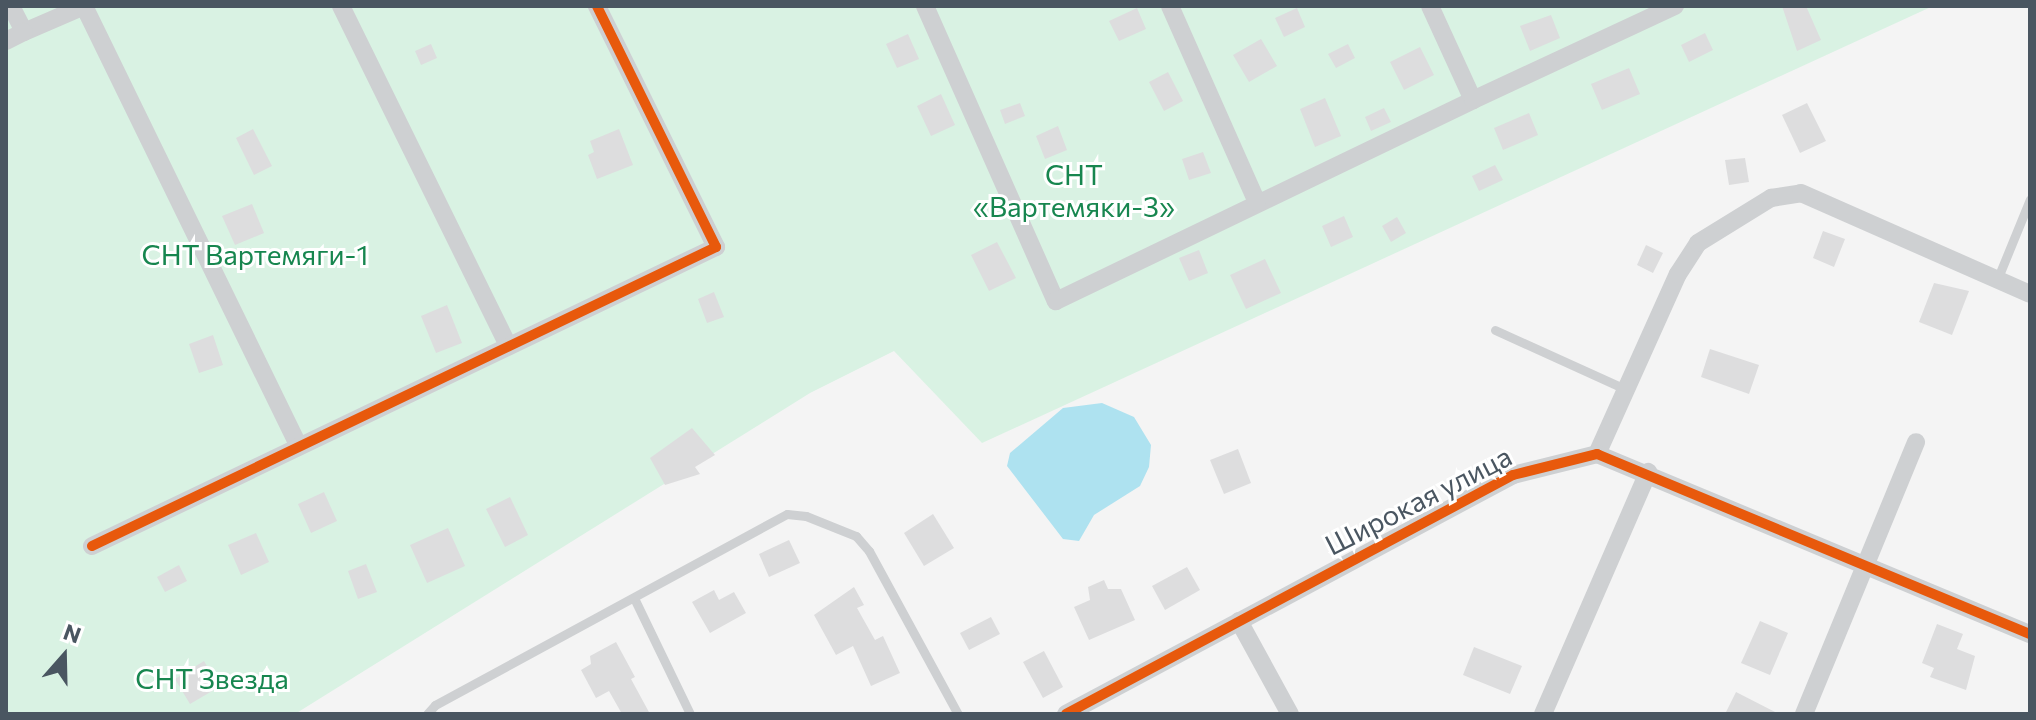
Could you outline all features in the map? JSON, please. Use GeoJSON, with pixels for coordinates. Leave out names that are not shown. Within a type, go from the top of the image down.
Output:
{"type":"FeatureCollection","features":[{"type":"Feature","properties":{"kind":"street"},"geometry":{"type":"LineString","coordinates":[[11,6],[24,32]]}},
{"type":"Feature","properties":{"kind":"street"},"geometry":{"type":"LineString","coordinates":[[6,41],[84,6],[299,446]]}},
{"type":"Feature","properties":{"kind":"street"},"geometry":{"type":"LineString","coordinates":[[341,6],[508,346]]}},
{"type":"Feature","properties":{"kind":"street"},"geometry":{"type":"LineString","coordinates":[[92,546],[716,247],[597,6]]}},
{"type":"Feature","properties":{"kind":"street"},"geometry":{"type":"LineString","coordinates":[[925,6],[1056,301],[1257,202],[1675,6]]}},
{"type":"Feature","properties":{"kind":"street"},"geometry":{"type":"LineString","coordinates":[[1170,6],[1257,202]]}},
{"type":"Feature","properties":{"kind":"street"},"geometry":{"type":"LineString","coordinates":[[1430,6],[1473,100]]}},
{"type":"Feature","properties":{"kind":"street"},"geometry":{"type":"LineString","coordinates":[[2030,294],[1801,193],[1771,198],[1698,243],[1678,274],[1597,454],[1648,472],[2030,634]]}},
{"type":"Feature","properties":{"kind":"street"},"geometry":{"type":"LineString","coordinates":[[1804,714],[1916,442]]}},
{"type":"Feature","properties":{"kind":"street","name":"Широкая улица"},"geometry":{"type":"LineString","coordinates":[[1066,714],[1513,475],[1597,454]]}},
{"type":"Feature","properties":{"kind":"street"},"geometry":{"type":"LineString","coordinates":[[1543,714],[1648,472]]}},
{"type":"Feature","properties":{"kind":"street"},"geometry":{"type":"LineString","coordinates":[[1239,621],[1290,714]]}},
{"type":"Feature","properties":{"kind":"lane"},"geometry":{"type":"LineString","coordinates":[[1997,280],[2030,199]]}},
{"type":"Feature","properties":{"kind":"lane"},"geometry":{"type":"LineString","coordinates":[[1495,330],[1627,390]]}},
{"type":"Feature","properties":{"kind":"lane"},"geometry":{"type":"LineString","coordinates":[[427,714],[435,705],[787,514],[806,516],[856,536],[869,551],[958,714]]}},
{"type":"Feature","properties":{"kind":"lane"},"geometry":{"type":"LineString","coordinates":[[634,598],[690,714]]}},
{"type":"Feature","properties":{"kind":"green space"},"geometry":{"type":"Polygon","coordinates":[[[6,6],[1933,6],[982,443],[894,351],[810,393],[295,714],[6,714],[6,6]]]}},
{"type":"Feature","properties":{"kind":"water"},"geometry":{"type":"Polygon","coordinates":[[[1102,403],[1134,417],[1151,445],[1149,467],[1140,486],[1094,515],[1079,541],[1063,539],[1007,466],[1010,453],[1063,408],[1102,403]]]}},
{"type":"Feature","properties":{"kind":"building"},"geometry":{"type":"Polygon","coordinates":[[[1782,6],[1806,6],[1821,40],[1797,51],[1782,6]]]}},
{"type":"Feature","properties":{"kind":"building"},"geometry":{"type":"Polygon","coordinates":[[[1137,8],[1146,29],[1119,41],[1109,21],[1137,8]]]}},
{"type":"Feature","properties":{"kind":"building"},"geometry":{"type":"Polygon","coordinates":[[[1297,8],[1305,27],[1284,37],[1275,18],[1297,8]]]}},
{"type":"Feature","properties":{"kind":"building"},"geometry":{"type":"Polygon","coordinates":[[[1551,15],[1560,38],[1530,51],[1520,26],[1551,15]]]}},
{"type":"Feature","properties":{"kind":"building"},"geometry":{"type":"Polygon","coordinates":[[[1705,33],[1713,50],[1689,62],[1681,45],[1705,33]]]}},
{"type":"Feature","properties":{"kind":"building"},"geometry":{"type":"Polygon","coordinates":[[[908,34],[919,59],[897,68],[886,44],[908,34]]]}},
{"type":"Feature","properties":{"kind":"building"},"geometry":{"type":"Polygon","coordinates":[[[1261,39],[1277,66],[1249,82],[1233,55],[1261,39]]]}},
{"type":"Feature","properties":{"kind":"building"},"geometry":{"type":"Polygon","coordinates":[[[431,44],[437,58],[421,65],[415,51],[431,44]]]}},
{"type":"Feature","properties":{"kind":"building"},"geometry":{"type":"Polygon","coordinates":[[[1348,44],[1355,58],[1336,68],[1328,54],[1348,44]]]}},
{"type":"Feature","properties":{"kind":"building"},"geometry":{"type":"Polygon","coordinates":[[[1420,47],[1434,75],[1404,90],[1390,62],[1420,47]]]}},
{"type":"Feature","properties":{"kind":"building"},"geometry":{"type":"Polygon","coordinates":[[[1629,68],[1640,94],[1602,110],[1591,84],[1629,68]]]}},
{"type":"Feature","properties":{"kind":"building"},"geometry":{"type":"Polygon","coordinates":[[[1168,72],[1183,101],[1164,111],[1149,82],[1168,72]]]}},
{"type":"Feature","properties":{"kind":"building"},"geometry":{"type":"Polygon","coordinates":[[[941,94],[955,125],[931,136],[917,106],[941,94]]]}},
{"type":"Feature","properties":{"kind":"building"},"geometry":{"type":"Polygon","coordinates":[[[1325,98],[1341,136],[1315,147],[1300,109],[1325,98]]]}},
{"type":"Feature","properties":{"kind":"building"},"geometry":{"type":"Polygon","coordinates":[[[1020,103],[1025,116],[1005,124],[1000,110],[1020,103]]]}},
{"type":"Feature","properties":{"kind":"building"},"geometry":{"type":"Polygon","coordinates":[[[1807,103],[1826,141],[1800,153],[1782,115],[1807,103]]]}},
{"type":"Feature","properties":{"kind":"building"},"geometry":{"type":"Polygon","coordinates":[[[1384,108],[1391,122],[1371,131],[1365,117],[1384,108]]]}},
{"type":"Feature","properties":{"kind":"building"},"geometry":{"type":"Polygon","coordinates":[[[1529,113],[1538,135],[1503,150],[1494,128],[1529,113]]]}},
{"type":"Feature","properties":{"kind":"building"},"geometry":{"type":"Polygon","coordinates":[[[1058,126],[1067,150],[1045,159],[1036,136],[1058,126]]]}},
{"type":"Feature","properties":{"kind":"building"},"geometry":{"type":"Polygon","coordinates":[[[253,129],[272,166],[254,175],[236,138],[253,129]]]}},
{"type":"Feature","properties":{"kind":"building"},"geometry":{"type":"Polygon","coordinates":[[[619,129],[633,165],[597,179],[588,155],[594,152],[590,141],[619,129]]]}},
{"type":"Feature","properties":{"kind":"building"},"geometry":{"type":"Polygon","coordinates":[[[1203,152],[1211,173],[1189,180],[1182,159],[1203,152]]]}},
{"type":"Feature","properties":{"kind":"building"},"geometry":{"type":"Polygon","coordinates":[[[1745,158],[1749,182],[1729,185],[1725,160],[1745,158]]]}},
{"type":"Feature","properties":{"kind":"building"},"geometry":{"type":"Polygon","coordinates":[[[1495,165],[1503,180],[1479,191],[1472,176],[1495,165]]]}},
{"type":"Feature","properties":{"kind":"building"},"geometry":{"type":"Polygon","coordinates":[[[252,204],[264,233],[235,245],[222,216],[252,204]]]}},
{"type":"Feature","properties":{"kind":"building"},"geometry":{"type":"Polygon","coordinates":[[[1344,216],[1353,237],[1331,247],[1322,226],[1344,216]]]}},
{"type":"Feature","properties":{"kind":"building"},"geometry":{"type":"Polygon","coordinates":[[[1397,217],[1406,233],[1391,242],[1382,226],[1397,217]]]}},
{"type":"Feature","properties":{"kind":"building"},"geometry":{"type":"Polygon","coordinates":[[[1823,231],[1845,239],[1834,267],[1813,258],[1823,231]]]}},
{"type":"Feature","properties":{"kind":"building"},"geometry":{"type":"Polygon","coordinates":[[[997,242],[1016,278],[989,291],[971,255],[997,242]]]}},
{"type":"Feature","properties":{"kind":"building"},"geometry":{"type":"Polygon","coordinates":[[[1646,245],[1663,253],[1653,273],[1637,265],[1646,245]]]}},
{"type":"Feature","properties":{"kind":"building"},"geometry":{"type":"Polygon","coordinates":[[[1199,250],[1208,273],[1189,281],[1179,258],[1199,250]]]}},
{"type":"Feature","properties":{"kind":"building"},"geometry":{"type":"Polygon","coordinates":[[[1265,259],[1281,293],[1246,309],[1230,275],[1265,259]]]}},
{"type":"Feature","properties":{"kind":"building"},"geometry":{"type":"Polygon","coordinates":[[[1934,283],[1969,291],[1952,335],[1919,322],[1934,283]]]}},
{"type":"Feature","properties":{"kind":"building"},"geometry":{"type":"Polygon","coordinates":[[[714,292],[724,317],[707,323],[698,299],[714,292]]]}},
{"type":"Feature","properties":{"kind":"building"},"geometry":{"type":"Polygon","coordinates":[[[447,305],[462,343],[436,353],[421,316],[447,305]]]}},
{"type":"Feature","properties":{"kind":"building"},"geometry":{"type":"Polygon","coordinates":[[[213,335],[223,365],[199,373],[189,344],[213,335]]]}},
{"type":"Feature","properties":{"kind":"building"},"geometry":{"type":"Polygon","coordinates":[[[1710,349],[1759,365],[1749,394],[1701,377],[1710,349]]]}},
{"type":"Feature","properties":{"kind":"building"},"geometry":{"type":"Polygon","coordinates":[[[692,428],[715,455],[695,467],[700,474],[665,485],[650,458],[692,428]]]}},
{"type":"Feature","properties":{"kind":"building"},"geometry":{"type":"Polygon","coordinates":[[[1238,449],[1251,483],[1224,494],[1210,460],[1238,449]]]}},
{"type":"Feature","properties":{"kind":"building"},"geometry":{"type":"Polygon","coordinates":[[[324,492],[337,521],[311,533],[298,504],[324,492]]]}},
{"type":"Feature","properties":{"kind":"building"},"geometry":{"type":"Polygon","coordinates":[[[510,497],[528,535],[505,547],[486,509],[510,497]]]}},
{"type":"Feature","properties":{"kind":"building"},"geometry":{"type":"Polygon","coordinates":[[[933,514],[954,548],[924,566],[904,533],[933,514]]]}},
{"type":"Feature","properties":{"kind":"building"},"geometry":{"type":"Polygon","coordinates":[[[448,528],[465,566],[427,583],[410,545],[448,528]]]}},
{"type":"Feature","properties":{"kind":"building"},"geometry":{"type":"Polygon","coordinates":[[[256,533],[269,562],[241,575],[228,545],[256,533]]]}},
{"type":"Feature","properties":{"kind":"building"},"geometry":{"type":"Polygon","coordinates":[[[789,540],[800,563],[769,577],[759,554],[789,540]]]}},
{"type":"Feature","properties":{"kind":"building"},"geometry":{"type":"Polygon","coordinates":[[[366,564],[377,592],[358,599],[348,571],[366,564]]]}},
{"type":"Feature","properties":{"kind":"building"},"geometry":{"type":"Polygon","coordinates":[[[179,565],[187,581],[165,592],[157,577],[179,565]]]}},
{"type":"Feature","properties":{"kind":"building"},"geometry":{"type":"Polygon","coordinates":[[[1187,567],[1200,590],[1165,610],[1152,586],[1187,567]]]}},
{"type":"Feature","properties":{"kind":"building"},"geometry":{"type":"Polygon","coordinates":[[[1104,580],[1108,589],[1121,589],[1135,620],[1089,640],[1074,607],[1090,600],[1088,587],[1104,580]]]}},
{"type":"Feature","properties":{"kind":"building"},"geometry":{"type":"Polygon","coordinates":[[[854,587],[864,605],[857,608],[875,640],[883,636],[900,673],[871,686],[853,646],[836,655],[814,615],[854,587]]]}},
{"type":"Feature","properties":{"kind":"building"},"geometry":{"type":"Polygon","coordinates":[[[714,590],[719,600],[734,592],[746,613],[710,633],[692,602],[714,590]]]}},
{"type":"Feature","properties":{"kind":"building"},"geometry":{"type":"Polygon","coordinates":[[[991,617],[1000,634],[969,650],[960,633],[991,617]]]}},
{"type":"Feature","properties":{"kind":"building"},"geometry":{"type":"Polygon","coordinates":[[[1760,621],[1788,633],[1770,675],[1741,663],[1760,621]]]}},
{"type":"Feature","properties":{"kind":"building"},"geometry":{"type":"Polygon","coordinates":[[[1937,624],[1963,634],[1957,649],[1975,656],[1966,690],[1930,677],[1934,668],[1922,663],[1937,624]]]}},
{"type":"Feature","properties":{"kind":"building"},"geometry":{"type":"Polygon","coordinates":[[[616,642],[650,714],[622,714],[609,691],[596,698],[581,670],[591,664],[590,656],[616,642]]]}},
{"type":"Feature","properties":{"kind":"building"},"geometry":{"type":"Polygon","coordinates":[[[1474,647],[1522,666],[1510,694],[1463,675],[1474,647]]]}},
{"type":"Feature","properties":{"kind":"building"},"geometry":{"type":"Polygon","coordinates":[[[1044,651],[1063,687],[1043,698],[1023,662],[1044,651]]]}},
{"type":"Feature","properties":{"kind":"building"},"geometry":{"type":"Polygon","coordinates":[[[204,661],[219,687],[190,704],[175,679],[204,661]]]}},
{"type":"Feature","properties":{"kind":"building"},"geometry":{"type":"Polygon","coordinates":[[[1736,692],[1779,714],[1725,714],[1736,692]]]}},
{"type":"Feature","properties":{"kind":"cycle path"},"geometry":{"type":"LineString","coordinates":[[92,546],[716,247],[597,6]]}},
{"type":"Feature","properties":{"kind":"cycle path"},"geometry":{"type":"LineString","coordinates":[[1066,714],[1513,475],[1597,454],[2030,634]]}},
{"type":"Feature","properties":{"kind":"park label","name":"СНТ «Вартемяки-3»"},"geometry":{"type":"Point","coordinates":[1074,190]}},
{"type":"Feature","properties":{"kind":"park label","name":"СНТ Вартемяги-1"},"geometry":{"type":"Point","coordinates":[255,254]}},
{"type":"Feature","properties":{"kind":"park label","name":"СНТ Звезда"},"geometry":{"type":"Point","coordinates":[212,678]}}]}
